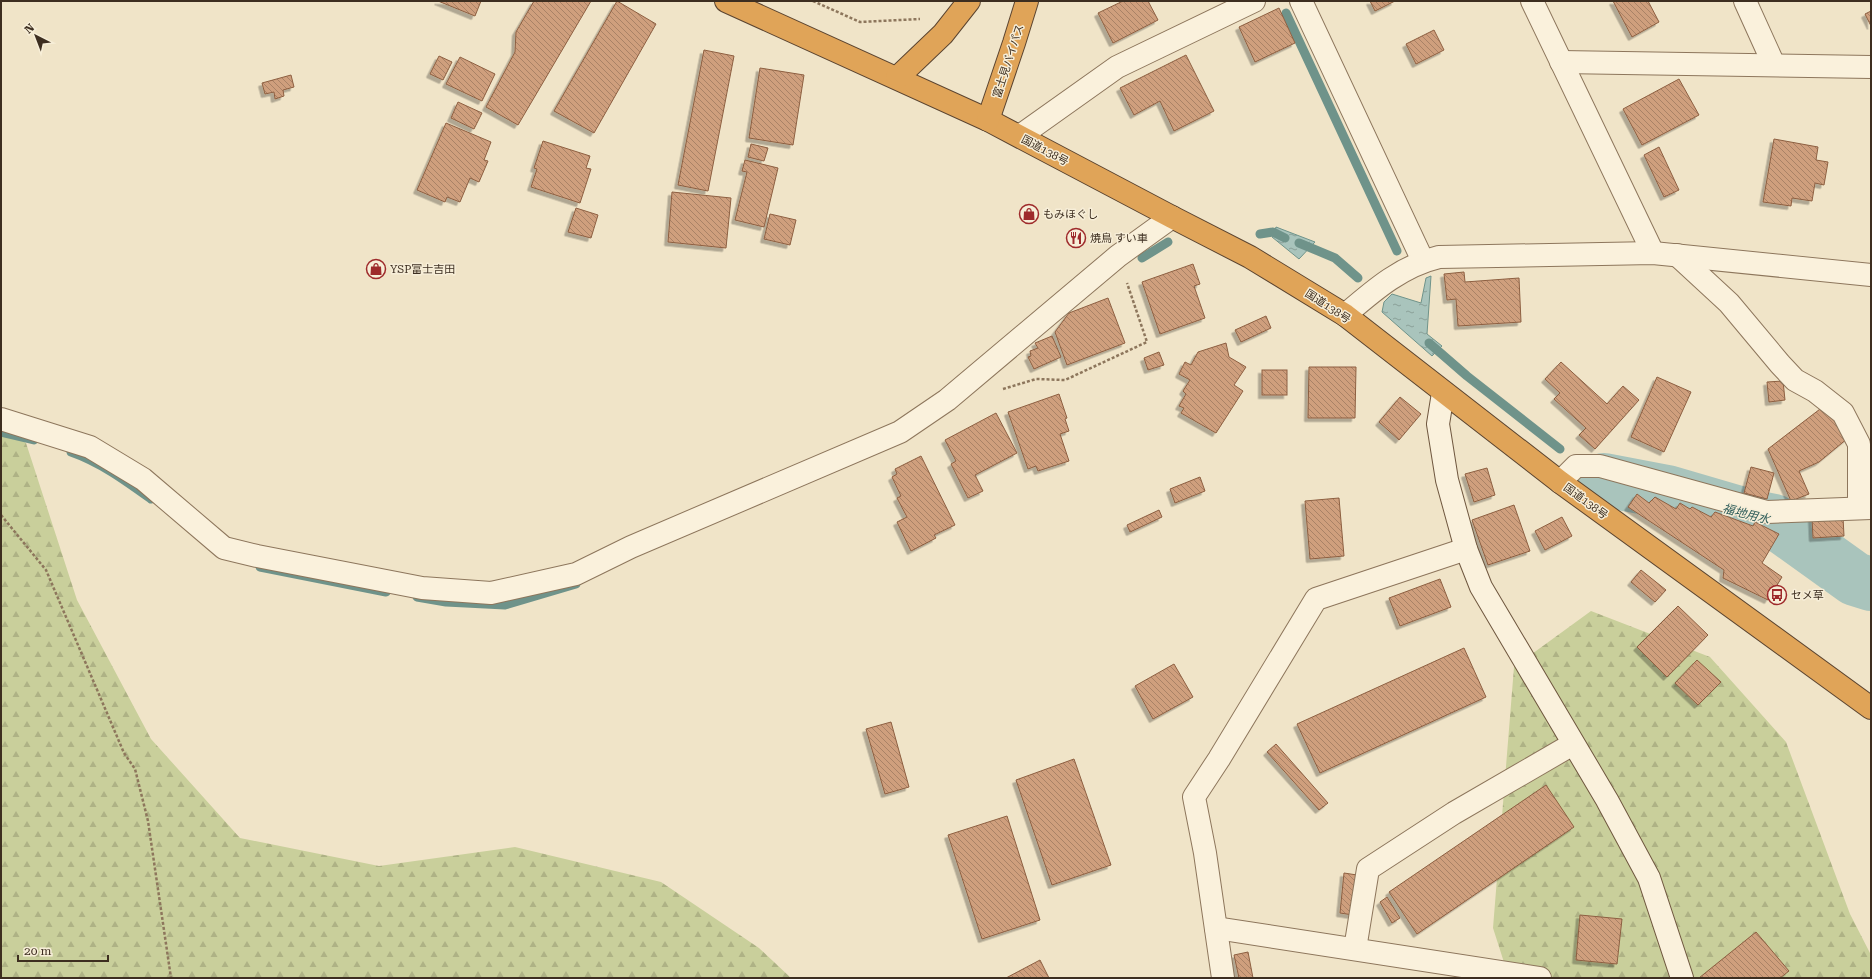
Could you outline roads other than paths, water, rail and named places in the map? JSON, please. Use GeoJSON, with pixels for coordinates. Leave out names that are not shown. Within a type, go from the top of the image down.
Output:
{"type":"FeatureCollection","features":[{"type":"Feature","properties":{"kind":"highway","name":"国道138号"},"geometry":{"type":"LineString","coordinates":[[726,1],[988,120],[1172,218],[1250,256],[1345,315],[1443,393],[1560,482],[1871,708]]}},
{"type":"Feature","properties":{"kind":"highway"},"geometry":{"type":"LineString","coordinates":[[897,78],[943,34],[969,1]]}},
{"type":"Feature","properties":{"kind":"highway","name":"富士見バイパス"},"geometry":{"type":"LineString","coordinates":[[988,120],[1027,1]]}},
{"type":"Feature","properties":{"kind":"street"},"geometry":{"type":"LineString","coordinates":[[1020,136],[1117,67],[1254,1]]}},
{"type":"Feature","properties":{"kind":"street"},"geometry":{"type":"LineString","coordinates":[[1301,1],[1423,261]]}},
{"type":"Feature","properties":{"kind":"street"},"geometry":{"type":"LineString","coordinates":[[1532,1],[1653,253]]}},
{"type":"Feature","properties":{"kind":"street"},"geometry":{"type":"LineString","coordinates":[[1745,1],[1774,65]]}},
{"type":"Feature","properties":{"kind":"street"},"geometry":{"type":"LineString","coordinates":[[1561,62],[1871,67]]}},
{"type":"Feature","properties":{"kind":"street"},"geometry":{"type":"LineString","coordinates":[[1,419],[90,448],[143,479],[224,548],[256,556],[422,588],[491,593],[576,574],[631,547],[900,432],[947,400],[1118,256],[1172,218]]}},
{"type":"Feature","properties":{"kind":"street"},"geometry":{"type":"LineString","coordinates":[[1345,315],[1381,283],[1423,261],[1439,257],[1653,253],[1871,275]]}},
{"type":"Feature","properties":{"kind":"street"},"geometry":{"type":"LineString","coordinates":[[1560,482],[1576,466],[1600,466],[1767,512],[1865,508],[1859,444],[1843,413],[1815,391],[1796,380],[1780,364],[1729,303],[1677,256]]}},
{"type":"Feature","properties":{"kind":"street"},"geometry":{"type":"LineString","coordinates":[[1443,393],[1438,424],[1447,480],[1466,549],[1482,587],[1607,800],[1649,878],[1677,977]]}},
{"type":"Feature","properties":{"kind":"street"},"geometry":{"type":"LineString","coordinates":[[1223,978],[1205,853],[1194,797],[1316,599],[1466,549]]}},
{"type":"Feature","properties":{"kind":"street"},"geometry":{"type":"LineString","coordinates":[[1355,949],[1368,869],[1454,813],[1573,744]]}},
{"type":"Feature","properties":{"kind":"street"},"geometry":{"type":"LineString","coordinates":[[1216,928],[1540,978]]}},
{"type":"Feature","properties":{"kind":"water"},"geometry":{"type":"Polygon","coordinates":[[[1276,227],[1315,242],[1299,259],[1272,237],[1276,227]]]}},
{"type":"Feature","properties":{"kind":"water"},"geometry":{"type":"Polygon","coordinates":[[[1431,276],[1427,334],[1442,346],[1432,356],[1382,312],[1384,302],[1392,294],[1421,303],[1426,278],[1431,276]]]}},
{"type":"Feature","properties":{"kind":"waterway"},"geometry":{"type":"LineString","coordinates":[[1286,13],[1397,251]]}},
{"type":"Feature","properties":{"kind":"waterway"},"geometry":{"type":"LineString","coordinates":[[1260,234],[1273,232],[1285,238]]}},
{"type":"Feature","properties":{"kind":"waterway"},"geometry":{"type":"LineString","coordinates":[[1142,258],[1168,242]]}},
{"type":"Feature","properties":{"kind":"waterway"},"geometry":{"type":"LineString","coordinates":[[1299,243],[1335,258],[1358,278]]}},
{"type":"Feature","properties":{"kind":"waterway"},"geometry":{"type":"LineString","coordinates":[[1429,343],[1467,376],[1560,449]]}},
{"type":"Feature","properties":{"kind":"waterway"},"geometry":{"type":"LineString","coordinates":[[1,432],[34,440]]}},
{"type":"Feature","properties":{"kind":"waterway"},"geometry":{"type":"LineString","coordinates":[[71,452],[92,461],[151,499]]}},
{"type":"Feature","properties":{"kind":"waterway","name":"福地用水"},"geometry":{"type":"LineString","coordinates":[[1604,480],[1667,492],[1749,516],[1774,521],[1855,579],[1871,584]]}},
{"type":"Feature","properties":{"kind":"waterway"},"geometry":{"type":"LineString","coordinates":[[260,567],[386,592]]}},
{"type":"Feature","properties":{"kind":"waterway"},"geometry":{"type":"LineString","coordinates":[[417,597],[446,602],[505,605],[576,584]]}},
{"type":"Feature","properties":{"kind":"place","name":"もみほぐし"},"geometry":{"type":"Point","coordinates":[1029,214]}},
{"type":"Feature","properties":{"kind":"place","name":"焼鳥 すい車"},"geometry":{"type":"Point","coordinates":[1076,238]}},
{"type":"Feature","properties":{"kind":"place","name":"YSP富士吉田"},"geometry":{"type":"Point","coordinates":[376,269]}},
{"type":"Feature","properties":{"kind":"place","name":"セメ草"},"geometry":{"type":"Point","coordinates":[1777,595]}}]}
